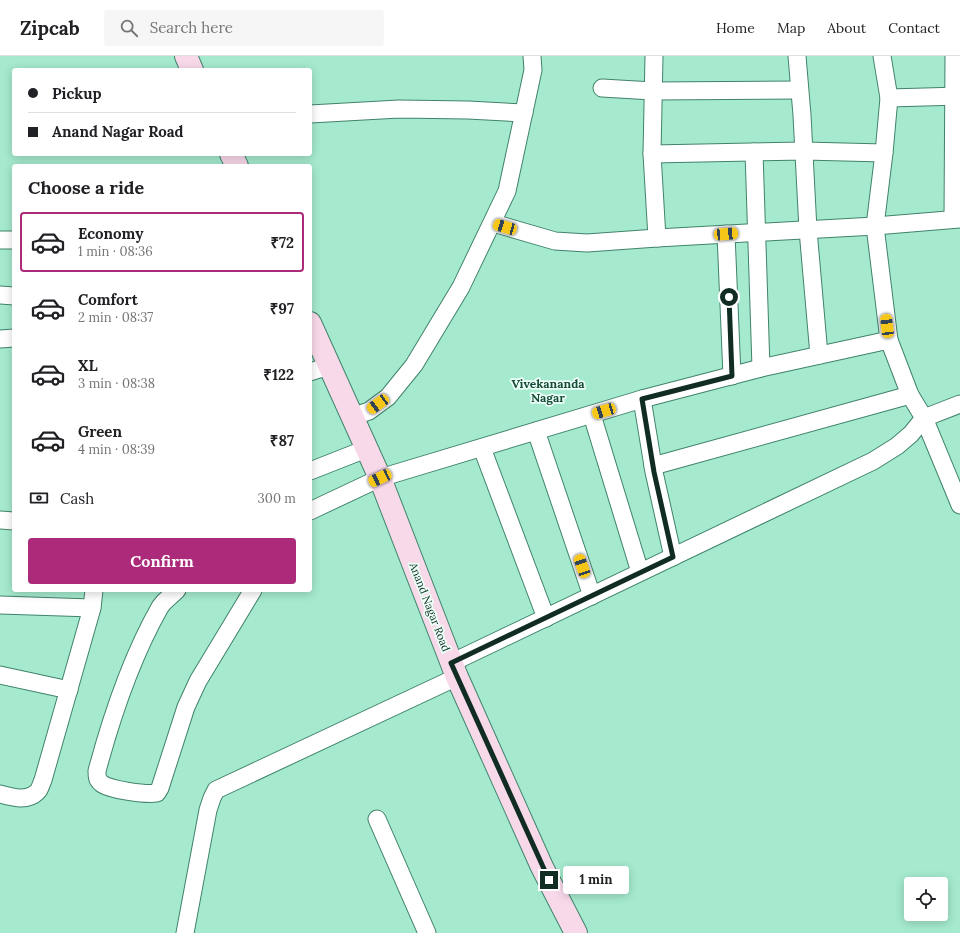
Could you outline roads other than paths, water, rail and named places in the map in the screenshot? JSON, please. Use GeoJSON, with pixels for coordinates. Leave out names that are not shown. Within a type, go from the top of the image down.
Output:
{"type":"FeatureCollection","features":[{"type":"Feature","properties":{"kind":"street"},"geometry":{"type":"LineString","coordinates":[[186,56],[191,68]]}},
{"type":"Feature","properties":{"kind":"street"},"geometry":{"type":"LineString","coordinates":[[352,417],[369,411],[388,397],[414,365],[460,287],[493,223],[507,191],[533,70],[532,56]]}},
{"type":"Feature","properties":{"kind":"street"},"geometry":{"type":"LineString","coordinates":[[654,56],[652,154],[657,238]]}},
{"type":"Feature","properties":{"kind":"street"},"geometry":{"type":"LineString","coordinates":[[797,56],[802,115],[808,230],[819,355]]}},
{"type":"Feature","properties":{"kind":"street"},"geometry":{"type":"LineString","coordinates":[[882,56],[889,98],[875,226],[889,340],[910,395],[924,418],[960,505]]}},
{"type":"Feature","properties":{"kind":"street"},"geometry":{"type":"LineString","coordinates":[[493,223],[555,241],[587,243],[875,226],[956,219],[957,96],[954,56]]}},
{"type":"Feature","properties":{"kind":"street"},"geometry":{"type":"LineString","coordinates":[[602,88],[653,90],[799,90]]}},
{"type":"Feature","properties":{"kind":"street"},"geometry":{"type":"LineString","coordinates":[[889,98],[957,96]]}},
{"type":"Feature","properties":{"kind":"street"},"geometry":{"type":"LineString","coordinates":[[312,114],[399,109],[468,110],[524,113]]}},
{"type":"Feature","properties":{"kind":"street"},"geometry":{"type":"LineString","coordinates":[[652,154],[804,151],[884,153]]}},
{"type":"Feature","properties":{"kind":"street"},"geometry":{"type":"LineString","coordinates":[[754,152],[761,368]]}},
{"type":"Feature","properties":{"kind":"street"},"geometry":{"type":"LineString","coordinates":[[726,234],[732,376]]}},
{"type":"Feature","properties":{"kind":"street"},"geometry":{"type":"LineString","coordinates":[[0,240],[12,240]]}},
{"type":"Feature","properties":{"kind":"street"},"geometry":{"type":"LineString","coordinates":[[0,295],[12,296]]}},
{"type":"Feature","properties":{"kind":"street","name":"Anand Nagar Road"},"geometry":{"type":"LineString","coordinates":[[312,332],[320,369],[352,417],[380,478],[454,670],[542,866],[576,933]]}},
{"type":"Feature","properties":{"kind":"street"},"geometry":{"type":"LineString","coordinates":[[0,338],[12,338]]}},
{"type":"Feature","properties":{"kind":"street"},"geometry":{"type":"LineString","coordinates":[[312,510],[380,478],[642,399],[761,368],[889,340]]}},
{"type":"Feature","properties":{"kind":"street"},"geometry":{"type":"LineString","coordinates":[[653,466],[910,395]]}},
{"type":"Feature","properties":{"kind":"street"},"geometry":{"type":"LineString","coordinates":[[642,399],[653,466],[673,557]]}},
{"type":"Feature","properties":{"kind":"street"},"geometry":{"type":"LineString","coordinates":[[186,933],[208,810],[216,790],[454,670],[546,618],[873,461],[897,446],[911,434],[924,418],[960,404]]}},
{"type":"Feature","properties":{"kind":"street"},"geometry":{"type":"LineString","coordinates":[[592,415],[640,572]]}},
{"type":"Feature","properties":{"kind":"street"},"geometry":{"type":"LineString","coordinates":[[536,431],[592,596]]}},
{"type":"Feature","properties":{"kind":"street"},"geometry":{"type":"LineString","coordinates":[[482,448],[546,618]]}},
{"type":"Feature","properties":{"kind":"street"},"geometry":{"type":"LineString","coordinates":[[312,470],[366,449]]}},
{"type":"Feature","properties":{"kind":"street"},"geometry":{"type":"LineString","coordinates":[[0,520],[12,521]]}},
{"type":"Feature","properties":{"kind":"street"},"geometry":{"type":"LineString","coordinates":[[0,794],[17,798],[30,797],[38,792],[43,780],[92,608],[94,592]]}},
{"type":"Feature","properties":{"kind":"street"},"geometry":{"type":"LineString","coordinates":[[175,592],[160,607],[140,644],[108,730],[96,772],[100,783],[107,786],[144,794],[157,793],[160,788],[186,707],[198,681],[252,592]]}},
{"type":"Feature","properties":{"kind":"street"},"geometry":{"type":"LineString","coordinates":[[0,605],[92,608]]}},
{"type":"Feature","properties":{"kind":"street"},"geometry":{"type":"LineString","coordinates":[[0,675],[69,690]]}},
{"type":"Feature","properties":{"kind":"street"},"geometry":{"type":"LineString","coordinates":[[377,820],[427,933]]}},
{"type":"Feature","properties":{"kind":"district","name":"Vivekananda Nagar"},"geometry":{"type":"Point","coordinates":[548,390]}}]}
